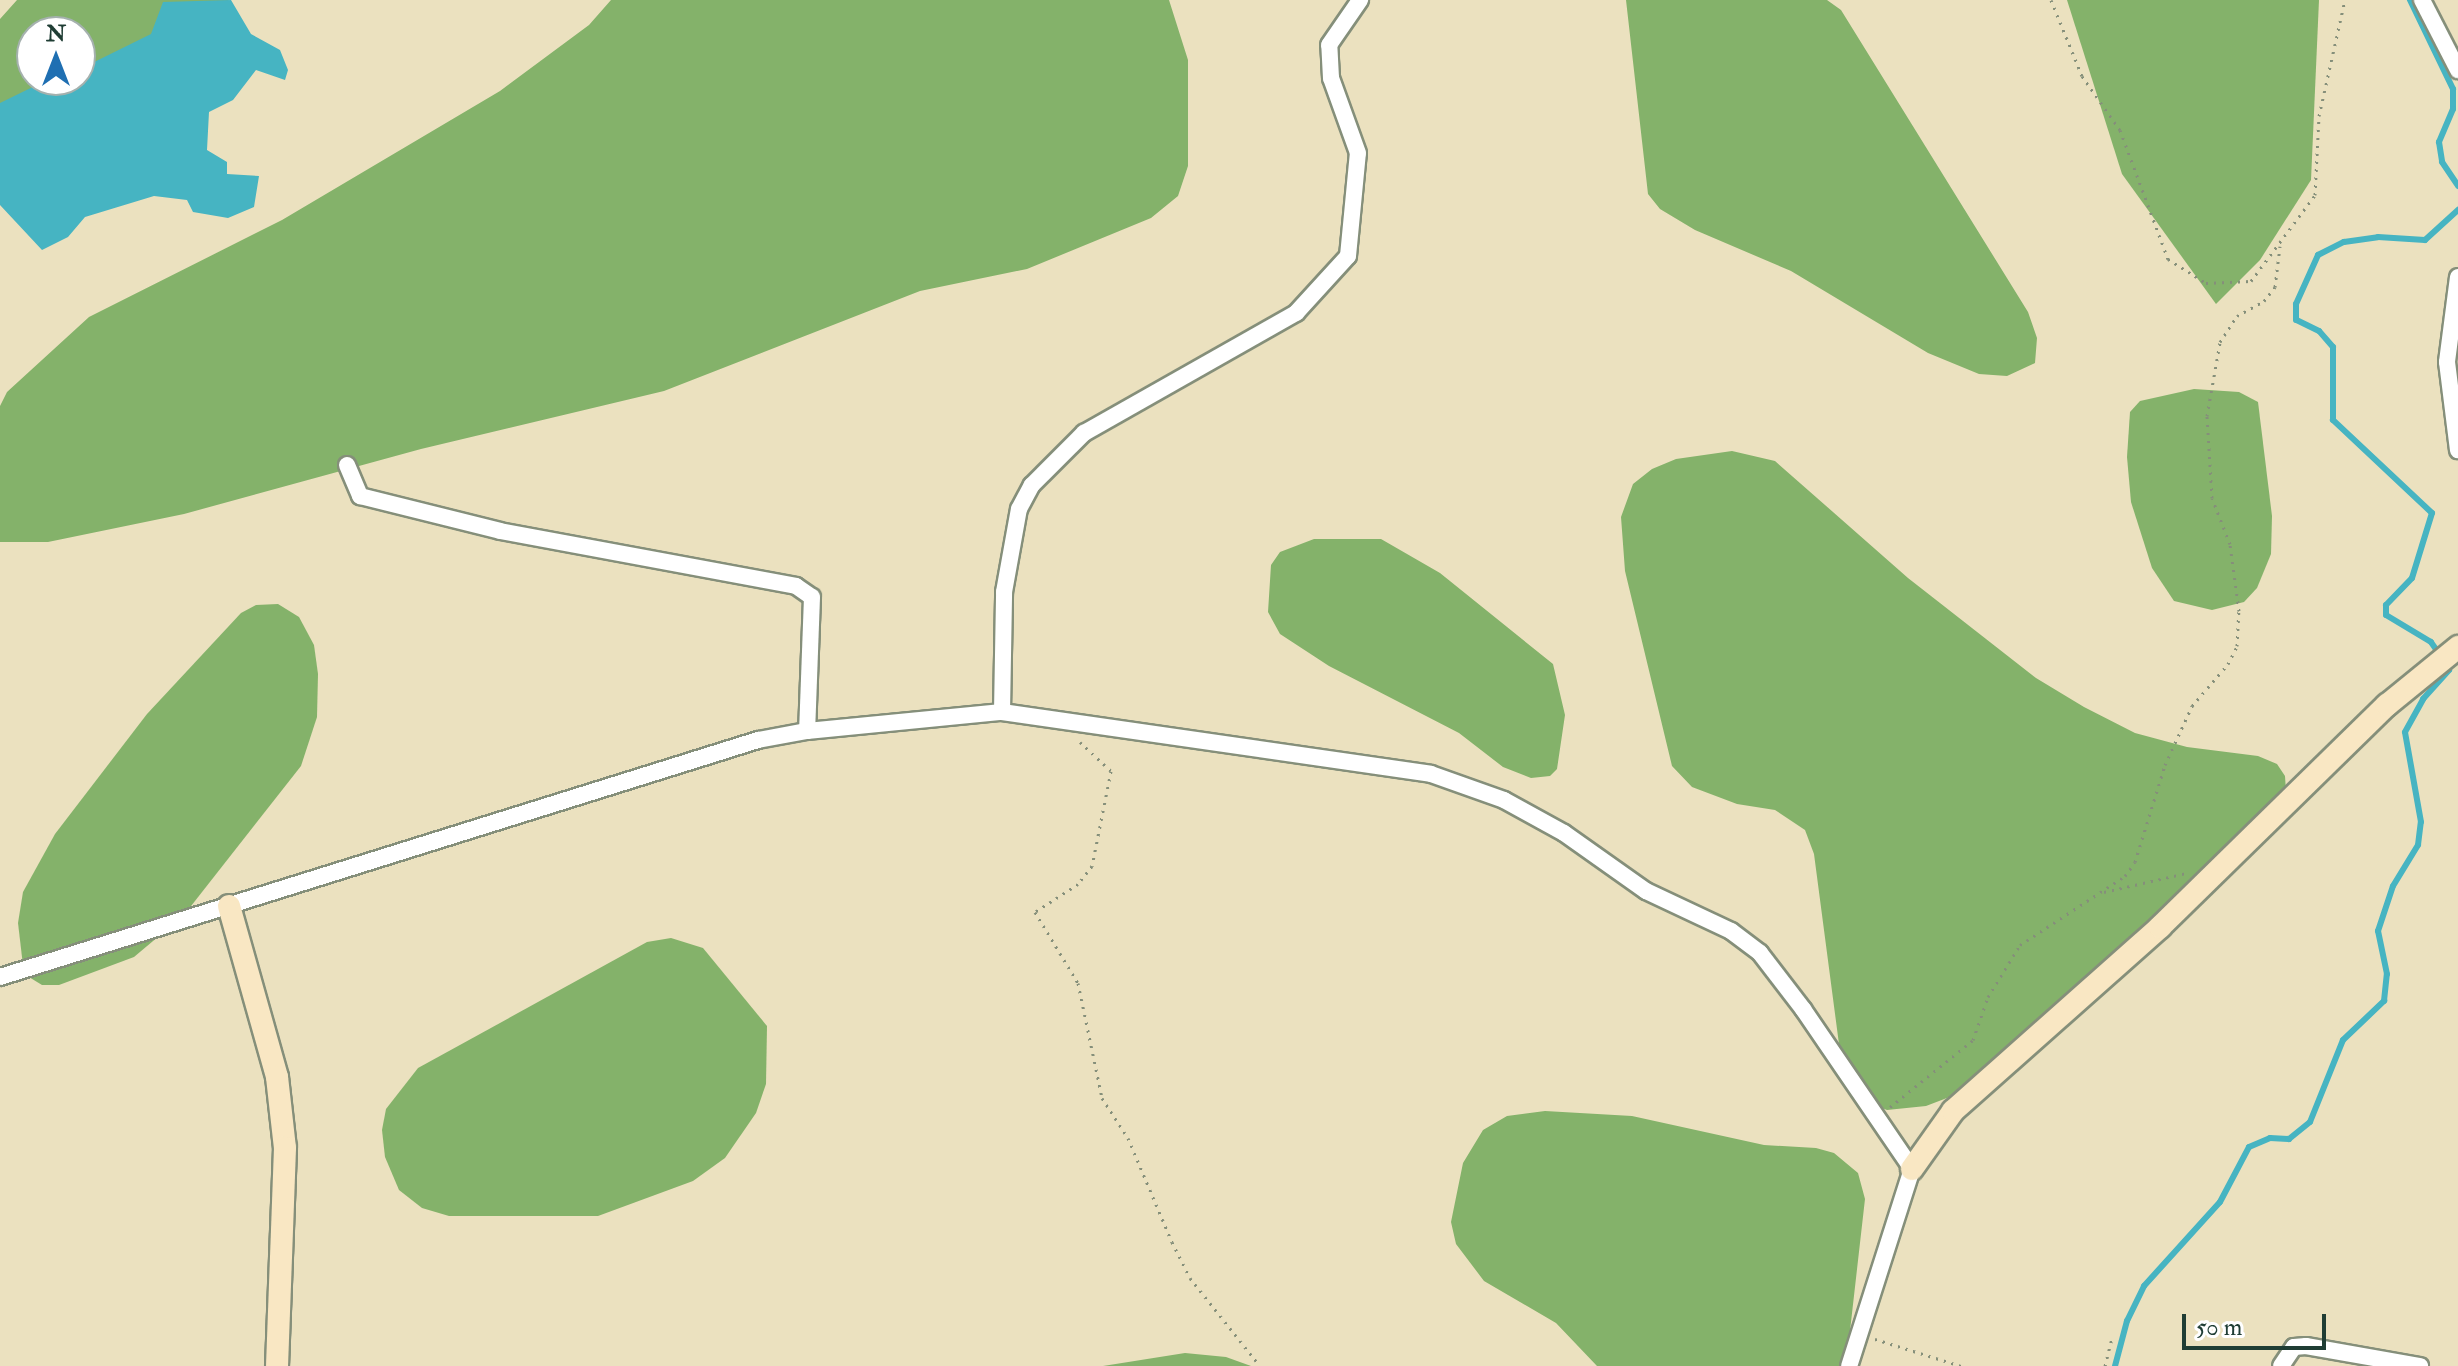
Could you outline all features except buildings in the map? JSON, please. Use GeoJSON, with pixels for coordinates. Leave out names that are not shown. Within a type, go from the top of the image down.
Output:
{"type":"FeatureCollection","features":[{"type":"Feature","properties":{"kind":"street"},"geometry":{"type":"LineString","coordinates":[[1002,712],[1004,592],[1019,509],[1032,485],[1084,433],[1296,313],[1348,256],[1358,153],[1331,78],[1329,45],[1360,0]]}},
{"type":"Feature","properties":{"kind":"street"},"geometry":{"type":"LineString","coordinates":[[2422,0],[2458,70]]}},
{"type":"Feature","properties":{"kind":"street"},"geometry":{"type":"LineString","coordinates":[[2458,277],[2447,362],[2458,450]]}},
{"type":"Feature","properties":{"kind":"street"},"geometry":{"type":"LineString","coordinates":[[347,465],[360,496],[500,531],[796,586],[812,597],[807,731]]}},
{"type":"Feature","properties":{"kind":"street"},"geometry":{"type":"LineString","coordinates":[[1849,1366],[1912,1169],[1953,1111],[2160,927],[2387,705],[2458,647]]}},
{"type":"Feature","properties":{"kind":"street"},"geometry":{"type":"LineString","coordinates":[[0,977],[758,740],[807,731],[1002,712],[1431,774],[1504,800],[1564,833],[1646,891],[1731,931],[1760,953],[1912,1169]]}},
{"type":"Feature","properties":{"kind":"street"},"geometry":{"type":"LineString","coordinates":[[229,906],[277,1077],[285,1148],[277,1366]]}},
{"type":"Feature","properties":{"kind":"street"},"geometry":{"type":"LineString","coordinates":[[2281,1366],[2294,1347],[2306,1346],[2420,1366]]}},
{"type":"Feature","properties":{"kind":"path"},"geometry":{"type":"LineString","coordinates":[[2051,0],[2082,76],[2120,130],[2168,259],[2206,283],[2251,281],[2315,195],[2319,116],[2345,0]]}},
{"type":"Feature","properties":{"kind":"path"},"geometry":{"type":"LineString","coordinates":[[1877,1118],[1973,1040],[1988,997],[2020,945],[2101,892],[2135,862],[2165,765],[2192,706],[2228,664],[2237,646],[2239,611],[2230,544],[2212,498],[2207,416],[2220,342],[2237,316],[2264,301],[2275,287],[2280,246]]}},
{"type":"Feature","properties":{"kind":"path"},"geometry":{"type":"LineString","coordinates":[[1078,721],[1079,741],[1111,771],[1092,866],[1078,884],[1035,912],[1081,992],[1102,1098],[1128,1138],[1172,1242],[1190,1278],[1260,1366]]}},
{"type":"Feature","properties":{"kind":"path"},"geometry":{"type":"LineString","coordinates":[[2101,892],[2201,869],[2210,875]]}},
{"type":"Feature","properties":{"kind":"path"},"geometry":{"type":"LineString","coordinates":[[1861,1332],[1961,1366]]}},
{"type":"Feature","properties":{"kind":"path"},"geometry":{"type":"LineString","coordinates":[[2105,1366],[2112,1337]]}},
{"type":"Feature","properties":{"kind":"green space"},"geometry":{"type":"Polygon","coordinates":[[[17,0],[229,0],[217,19],[96,74],[96,16],[16,16],[16,96],[46,96],[0,117],[0,19],[17,0]]]}},
{"type":"Feature","properties":{"kind":"green space"},"geometry":{"type":"Polygon","coordinates":[[[611,0],[1169,0],[1188,60],[1188,166],[1178,196],[1151,218],[1027,269],[920,291],[664,391],[421,449],[184,514],[48,542],[0,542],[0,406],[7,392],[89,317],[282,220],[500,91],[589,25],[611,0]]]}},
{"type":"Feature","properties":{"kind":"green space"},"geometry":{"type":"Polygon","coordinates":[[[1626,0],[1827,0],[1841,10],[2028,312],[2037,338],[2035,363],[2007,376],[1979,374],[1928,353],[1791,271],[1695,230],[1660,209],[1648,194],[1626,0]]]}},
{"type":"Feature","properties":{"kind":"green space"},"geometry":{"type":"Polygon","coordinates":[[[2067,0],[2319,0],[2311,180],[2260,260],[2216,304],[2122,174],[2067,0]]]}},
{"type":"Feature","properties":{"kind":"green space"},"geometry":{"type":"Polygon","coordinates":[[[2194,389],[2239,392],[2258,402],[2272,516],[2271,554],[2257,588],[2244,602],[2212,610],[2174,601],[2152,568],[2131,502],[2127,457],[2130,412],[2140,401],[2194,389]]]}},
{"type":"Feature","properties":{"kind":"green space"},"geometry":{"type":"Polygon","coordinates":[[[1732,451],[1775,461],[1908,578],[2036,678],[2084,707],[2135,733],[2187,747],[2258,756],[2277,764],[2285,776],[2287,806],[1960,1093],[1926,1106],[1887,1110],[1857,1098],[1842,1067],[1814,854],[1805,830],[1775,810],[1737,804],[1692,787],[1672,766],[1625,571],[1621,517],[1633,484],[1652,469],[1676,459],[1732,451]]]}},
{"type":"Feature","properties":{"kind":"green space"},"geometry":{"type":"Polygon","coordinates":[[[1314,539],[1381,539],[1440,573],[1553,664],[1565,715],[1557,769],[1550,776],[1531,778],[1503,767],[1459,733],[1329,666],[1280,634],[1268,612],[1271,565],[1280,552],[1314,539]]]}},
{"type":"Feature","properties":{"kind":"green space"},"geometry":{"type":"Polygon","coordinates":[[[278,604],[299,617],[314,645],[318,674],[317,717],[301,766],[184,915],[134,957],[59,985],[42,985],[24,974],[18,923],[23,892],[55,834],[147,714],[241,613],[256,605],[278,604]]]}},
{"type":"Feature","properties":{"kind":"green space"},"geometry":{"type":"Polygon","coordinates":[[[671,938],[703,948],[767,1026],[766,1084],[756,1113],[725,1158],[693,1181],[598,1216],[449,1216],[422,1208],[399,1190],[385,1157],[382,1130],[386,1109],[418,1068],[647,942],[671,938]]]}},
{"type":"Feature","properties":{"kind":"green space"},"geometry":{"type":"Polygon","coordinates":[[[1545,1111],[1632,1116],[1764,1145],[1816,1148],[1834,1153],[1858,1173],[1865,1199],[1846,1366],[1597,1366],[1556,1323],[1484,1281],[1456,1244],[1451,1222],[1463,1163],[1483,1130],[1507,1116],[1545,1111]]]}},
{"type":"Feature","properties":{"kind":"green space"},"geometry":{"type":"Polygon","coordinates":[[[1185,1353],[1226,1357],[1251,1366],[1103,1366],[1185,1353]]]}},
{"type":"Feature","properties":{"kind":"water"},"geometry":{"type":"Polygon","coordinates":[[[231,0],[251,34],[280,50],[288,70],[285,80],[256,70],[233,100],[209,112],[207,150],[227,162],[227,174],[259,176],[254,207],[228,218],[193,212],[187,200],[154,196],[85,217],[68,237],[42,250],[0,205],[0,103],[16,95],[96,96],[96,61],[151,34],[163,2],[231,0]]]}},
{"type":"Feature","properties":{"kind":"waterway"},"geometry":{"type":"LineString","coordinates":[[2410,0],[2453,89],[2453,109],[2439,142],[2442,162],[2458,186]]}},
{"type":"Feature","properties":{"kind":"waterway"},"geometry":{"type":"LineString","coordinates":[[2440,655],[2431,642],[2386,615],[2386,605],[2412,578],[2432,513],[2333,420],[2333,347],[2319,331],[2296,320],[2296,304],[2318,255],[2344,242],[2378,237],[2425,240],[2458,210]]}},
{"type":"Feature","properties":{"kind":"waterway"},"geometry":{"type":"LineString","coordinates":[[2115,1366],[2127,1321],[2144,1286],[2220,1202],[2249,1147],[2270,1138],[2289,1139],[2310,1122],[2343,1040],[2384,1001],[2387,974],[2378,931],[2393,886],[2418,845],[2421,822],[2405,732],[2423,699],[2449,670],[2446,665]]}}]}
